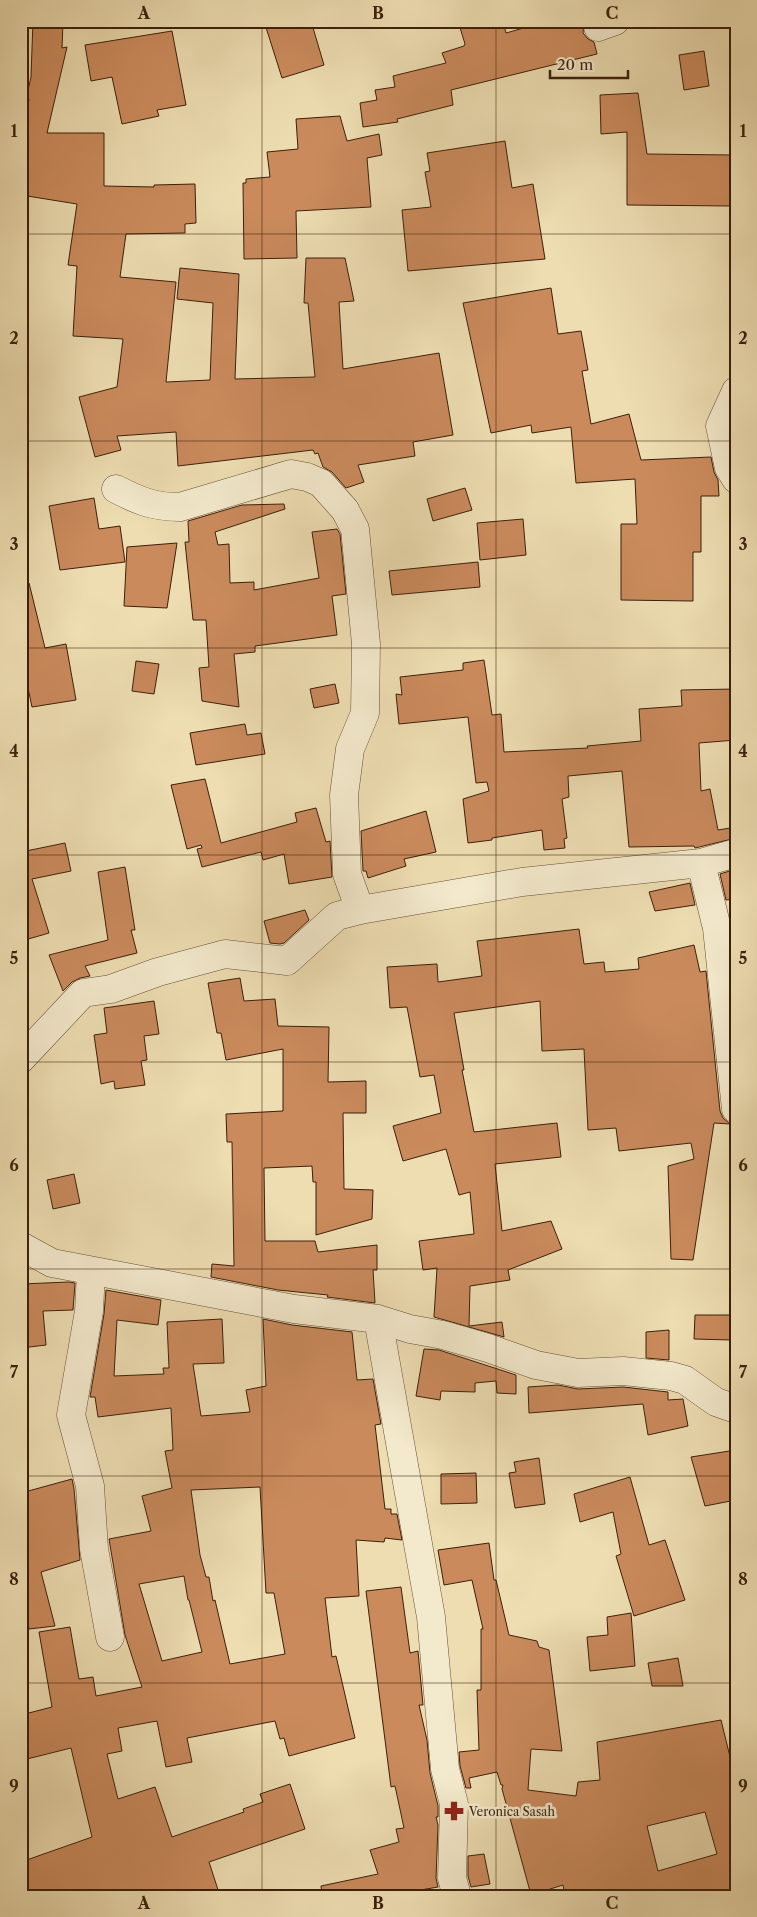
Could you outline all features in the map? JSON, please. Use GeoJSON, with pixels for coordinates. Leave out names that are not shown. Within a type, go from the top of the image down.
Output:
{"type":"FeatureCollection","features":[{"type":"Feature","properties":{"kind":"street"},"geometry":{"type":"LineString","coordinates":[[736,391],[720,426],[729,468],[736,479]]}},
{"type":"Feature","properties":{"kind":"street"},"geometry":{"type":"LineString","coordinates":[[116,489],[144,503],[162,507],[180,507],[291,474],[307,477],[321,483],[345,510],[355,529],[366,644],[366,714],[350,749],[344,795],[347,874],[360,910]]}},
{"type":"Feature","properties":{"kind":"street"},"geometry":{"type":"LineString","coordinates":[[21,1059],[83,993],[111,989],[158,972],[225,954],[287,962],[336,916],[360,910],[522,882],[702,863],[736,853]]}},
{"type":"Feature","properties":{"kind":"street"},"geometry":{"type":"LineString","coordinates":[[702,863],[717,928],[736,1109]]}},
{"type":"Feature","properties":{"kind":"street"},"geometry":{"type":"LineString","coordinates":[[21,1246],[52,1263],[91,1272],[294,1310],[378,1319],[410,1329],[443,1335],[488,1348],[536,1365],[578,1374],[623,1372],[671,1376],[685,1380],[716,1402],[736,1409]]}},
{"type":"Feature","properties":{"kind":"street"},"geometry":{"type":"LineString","coordinates":[[91,1272],[89,1311],[71,1415],[90,1486],[94,1549],[110,1637]]}},
{"type":"Feature","properties":{"kind":"street"},"geometry":{"type":"LineString","coordinates":[[378,1319],[431,1617],[445,1769],[454,1804],[452,1878],[458,1896]]}},
{"type":"Feature","properties":{"kind":"building"},"geometry":{"type":"Polygon","coordinates":[[[33,21],[63,22],[62,48],[67,47],[47,133],[104,133],[104,186],[154,187],[154,185],[195,184],[196,223],[185,224],[185,233],[126,234],[120,277],[176,282],[166,382],[210,380],[213,303],[177,299],[180,268],[239,274],[235,379],[315,377],[308,303],[304,303],[306,258],[345,258],[354,301],[339,302],[343,369],[439,353],[453,435],[413,442],[415,456],[358,465],[364,482],[346,488],[332,472],[323,467],[318,453],[315,454],[313,450],[178,466],[176,432],[117,436],[121,450],[95,457],[79,397],[117,387],[123,339],[73,336],[77,266],[68,265],[77,204],[21,195],[21,140],[29,99],[26,99],[31,77],[33,21]]]}},
{"type":"Feature","properties":{"kind":"building"},"geometry":{"type":"Polygon","coordinates":[[[264,21],[311,21],[324,65],[282,78],[264,21]]]}},
{"type":"Feature","properties":{"kind":"building"},"geometry":{"type":"Polygon","coordinates":[[[458,21],[503,21],[506,33],[548,21],[584,21],[583,33],[594,42],[597,54],[451,90],[453,105],[397,119],[398,122],[363,127],[360,103],[377,100],[375,90],[395,87],[393,76],[446,63],[442,53],[464,46],[458,21]]]}},
{"type":"Feature","properties":{"kind":"building"},"geometry":{"type":"Polygon","coordinates":[[[172,31],[186,105],[157,110],[159,116],[122,124],[112,77],[91,81],[85,45],[172,31]]]}},
{"type":"Feature","properties":{"kind":"building"},"geometry":{"type":"Polygon","coordinates":[[[704,51],[709,86],[684,90],[679,55],[704,51]]]}},
{"type":"Feature","properties":{"kind":"building"},"geometry":{"type":"Polygon","coordinates":[[[638,93],[647,154],[732,155],[732,206],[627,205],[627,132],[601,134],[600,95],[638,93]]]}},
{"type":"Feature","properties":{"kind":"building"},"geometry":{"type":"Polygon","coordinates":[[[340,116],[347,141],[379,134],[382,155],[367,158],[371,207],[296,211],[297,258],[244,259],[243,183],[246,183],[246,179],[270,177],[267,152],[298,149],[296,119],[340,116]]]}},
{"type":"Feature","properties":{"kind":"building"},"geometry":{"type":"Polygon","coordinates":[[[505,141],[512,188],[533,184],[545,259],[408,271],[402,210],[431,207],[425,172],[430,171],[427,153],[505,141]]]}},
{"type":"Feature","properties":{"kind":"building"},"geometry":{"type":"Polygon","coordinates":[[[551,288],[558,334],[581,331],[588,370],[582,371],[591,424],[629,414],[641,460],[711,457],[718,480],[719,496],[701,496],[701,552],[693,552],[693,601],[621,600],[621,524],[637,524],[635,479],[576,483],[571,427],[532,433],[531,425],[491,433],[463,303],[551,288]]]}},
{"type":"Feature","properties":{"kind":"building"},"geometry":{"type":"Polygon","coordinates":[[[465,488],[472,510],[433,521],[427,499],[465,488]]]}},
{"type":"Feature","properties":{"kind":"building"},"geometry":{"type":"Polygon","coordinates":[[[94,498],[99,529],[120,526],[125,562],[60,570],[49,506],[94,498]]]}},
{"type":"Feature","properties":{"kind":"building"},"geometry":{"type":"Polygon","coordinates":[[[284,504],[285,509],[215,532],[218,545],[229,544],[230,583],[254,582],[254,590],[319,578],[312,532],[337,529],[340,534],[346,594],[332,596],[337,635],[255,646],[255,652],[234,654],[239,707],[202,701],[199,668],[209,667],[206,620],[193,620],[185,542],[189,542],[188,521],[242,505],[284,504]]]}},
{"type":"Feature","properties":{"kind":"building"},"geometry":{"type":"Polygon","coordinates":[[[523,519],[526,555],[480,560],[477,523],[523,519]]]}},
{"type":"Feature","properties":{"kind":"building"},"geometry":{"type":"Polygon","coordinates":[[[177,543],[167,608],[124,606],[127,547],[177,543]]]}},
{"type":"Feature","properties":{"kind":"building"},"geometry":{"type":"Polygon","coordinates":[[[478,562],[480,587],[392,595],[389,571],[478,562]]]}},
{"type":"Feature","properties":{"kind":"building"},"geometry":{"type":"Polygon","coordinates":[[[29,583],[45,648],[66,644],[76,700],[32,707],[21,655],[21,584],[29,583]]]}},
{"type":"Feature","properties":{"kind":"building"},"geometry":{"type":"Polygon","coordinates":[[[484,660],[492,715],[501,714],[504,752],[588,748],[587,746],[641,741],[639,709],[682,706],[681,690],[736,689],[736,740],[699,743],[701,791],[710,789],[718,830],[736,827],[736,838],[695,848],[694,846],[629,847],[622,771],[568,776],[569,797],[562,799],[567,838],[564,839],[565,848],[544,850],[542,830],[468,843],[463,799],[489,791],[487,782],[476,783],[468,717],[399,724],[396,694],[402,695],[400,677],[463,670],[463,663],[484,660]]]}},
{"type":"Feature","properties":{"kind":"building"},"geometry":{"type":"Polygon","coordinates":[[[136,661],[159,664],[154,694],[132,691],[136,661]]]}},
{"type":"Feature","properties":{"kind":"building"},"geometry":{"type":"Polygon","coordinates":[[[335,684],[339,703],[314,708],[310,689],[335,684]]]}},
{"type":"Feature","properties":{"kind":"building"},"geometry":{"type":"Polygon","coordinates":[[[245,724],[247,735],[261,733],[265,754],[196,765],[190,733],[245,724]]]}},
{"type":"Feature","properties":{"kind":"building"},"geometry":{"type":"Polygon","coordinates":[[[205,779],[221,843],[297,822],[295,813],[316,808],[326,842],[330,841],[332,877],[289,884],[284,854],[263,860],[261,852],[202,867],[197,849],[202,848],[201,845],[187,849],[171,785],[205,779]]]}},
{"type":"Feature","properties":{"kind":"building"},"geometry":{"type":"Polygon","coordinates":[[[426,811],[436,852],[404,859],[406,866],[368,878],[366,871],[363,871],[361,831],[426,811]]]}},
{"type":"Feature","properties":{"kind":"building"},"geometry":{"type":"Polygon","coordinates":[[[65,843],[71,871],[32,879],[49,933],[25,940],[21,927],[21,852],[65,843]]]}},
{"type":"Feature","properties":{"kind":"building"},"geometry":{"type":"Polygon","coordinates":[[[125,867],[135,930],[131,930],[137,953],[85,966],[90,976],[72,982],[63,991],[49,955],[108,940],[98,872],[125,867]]]}},
{"type":"Feature","properties":{"kind":"building"},"geometry":{"type":"Polygon","coordinates":[[[736,869],[736,899],[726,900],[720,874],[736,869]]]}},
{"type":"Feature","properties":{"kind":"building"},"geometry":{"type":"Polygon","coordinates":[[[690,883],[695,905],[655,911],[649,892],[690,883]]]}},
{"type":"Feature","properties":{"kind":"building"},"geometry":{"type":"Polygon","coordinates":[[[305,910],[309,920],[284,943],[270,943],[264,921],[305,910]]]}},
{"type":"Feature","properties":{"kind":"building"},"geometry":{"type":"Polygon","coordinates":[[[579,929],[584,964],[604,962],[605,972],[639,969],[638,958],[694,945],[700,972],[706,971],[720,1111],[723,1118],[730,1124],[714,1123],[693,1260],[671,1259],[668,1166],[694,1159],[691,1143],[619,1151],[616,1128],[588,1130],[584,1049],[542,1051],[540,1001],[454,1013],[464,1070],[462,1070],[474,1132],[557,1123],[561,1157],[495,1164],[502,1231],[551,1221],[562,1249],[508,1270],[510,1280],[470,1286],[469,1326],[502,1322],[504,1337],[434,1317],[437,1268],[423,1270],[419,1241],[474,1234],[470,1192],[459,1195],[446,1149],[403,1161],[393,1126],[441,1113],[434,1075],[420,1077],[407,1007],[390,1008],[387,967],[437,964],[438,982],[482,976],[477,941],[579,929]]]}},
{"type":"Feature","properties":{"kind":"building"},"geometry":{"type":"Polygon","coordinates":[[[240,978],[244,1001],[275,999],[278,1026],[329,1027],[328,1082],[366,1081],[366,1113],[343,1113],[344,1189],[373,1190],[372,1219],[316,1235],[316,1182],[313,1182],[312,1166],[264,1168],[265,1241],[315,1241],[318,1252],[377,1245],[377,1270],[373,1270],[375,1303],[327,1297],[328,1295],[278,1290],[211,1277],[212,1264],[234,1266],[232,1142],[227,1142],[226,1114],[283,1111],[283,1049],[226,1060],[221,1033],[217,1033],[208,983],[240,978]]]}},
{"type":"Feature","properties":{"kind":"building"},"geometry":{"type":"Polygon","coordinates":[[[154,1001],[159,1034],[144,1036],[147,1060],[141,1061],[145,1085],[115,1089],[114,1081],[101,1084],[94,1035],[107,1033],[104,1008],[154,1001]]]}},
{"type":"Feature","properties":{"kind":"building"},"geometry":{"type":"Polygon","coordinates":[[[74,1174],[80,1203],[53,1209],[47,1180],[74,1174]]]}},
{"type":"Feature","properties":{"kind":"building"},"geometry":{"type":"Polygon","coordinates":[[[75,1283],[73,1310],[43,1311],[46,1345],[21,1348],[21,1284],[75,1283]]]}},
{"type":"Feature","properties":{"kind":"building"},"geometry":{"type":"Polygon","coordinates":[[[106,1290],[161,1300],[158,1325],[117,1320],[114,1376],[164,1374],[163,1368],[169,1368],[167,1322],[222,1319],[224,1363],[193,1364],[201,1416],[250,1412],[246,1390],[266,1386],[263,1319],[292,1325],[352,1332],[357,1380],[373,1379],[381,1424],[375,1425],[385,1509],[391,1509],[391,1514],[397,1514],[402,1540],[385,1538],[384,1542],[356,1540],[359,1596],[325,1598],[332,1657],[336,1656],[355,1738],[289,1756],[284,1738],[280,1739],[275,1721],[187,1738],[192,1762],[166,1767],[157,1721],[118,1728],[122,1751],[107,1754],[118,1799],[155,1787],[172,1837],[244,1812],[243,1809],[263,1802],[260,1794],[290,1784],[305,1829],[209,1862],[220,1896],[25,1896],[21,1881],[21,1862],[92,1837],[71,1748],[27,1759],[21,1738],[21,1715],[52,1707],[39,1632],[70,1627],[79,1679],[93,1677],[96,1696],[142,1687],[125,1635],[109,1539],[151,1531],[142,1496],[172,1488],[165,1451],[173,1450],[171,1408],[98,1417],[95,1397],[90,1397],[104,1314],[106,1290]],[[260,1487],[191,1490],[200,1555],[206,1577],[209,1577],[213,1601],[215,1600],[230,1664],[285,1654],[274,1593],[266,1593],[260,1487]],[[184,1576],[139,1584],[162,1661],[202,1652],[188,1600],[184,1576]]]}},
{"type":"Feature","properties":{"kind":"building"},"geometry":{"type":"Polygon","coordinates":[[[695,1315],[736,1315],[736,1335],[731,1335],[731,1340],[694,1339],[695,1315]]]}},
{"type":"Feature","properties":{"kind":"building"},"geometry":{"type":"Polygon","coordinates":[[[669,1330],[669,1360],[646,1358],[646,1332],[669,1330]]]}},
{"type":"Feature","properties":{"kind":"building"},"geometry":{"type":"Polygon","coordinates":[[[424,1349],[439,1350],[516,1375],[516,1394],[497,1393],[496,1381],[475,1383],[475,1392],[441,1391],[440,1400],[416,1396],[424,1349]]]}},
{"type":"Feature","properties":{"kind":"building"},"geometry":{"type":"Polygon","coordinates":[[[558,1385],[578,1389],[623,1387],[668,1392],[668,1400],[683,1399],[688,1426],[648,1435],[643,1404],[529,1413],[528,1387],[558,1385]]]}},
{"type":"Feature","properties":{"kind":"building"},"geometry":{"type":"Polygon","coordinates":[[[736,1450],[736,1500],[705,1506],[691,1457],[736,1450]]]}},
{"type":"Feature","properties":{"kind":"building"},"geometry":{"type":"Polygon","coordinates":[[[539,1458],[545,1504],[515,1508],[509,1473],[516,1472],[514,1462],[539,1458]]]}},
{"type":"Feature","properties":{"kind":"building"},"geometry":{"type":"Polygon","coordinates":[[[476,1473],[477,1503],[441,1504],[441,1474],[476,1473]]]}},
{"type":"Feature","properties":{"kind":"building"},"geometry":{"type":"Polygon","coordinates":[[[630,1477],[649,1545],[665,1540],[685,1600],[634,1616],[616,1556],[621,1554],[613,1512],[580,1522],[574,1494],[630,1477]]]}},
{"type":"Feature","properties":{"kind":"building"},"geometry":{"type":"Polygon","coordinates":[[[72,1479],[80,1560],[41,1572],[55,1626],[29,1629],[28,1623],[21,1624],[21,1493],[72,1479]]]}},
{"type":"Feature","properties":{"kind":"building"},"geometry":{"type":"Polygon","coordinates":[[[489,1543],[494,1580],[496,1580],[509,1635],[537,1641],[539,1647],[549,1650],[562,1751],[531,1749],[528,1790],[576,1796],[578,1782],[600,1780],[597,1742],[721,1720],[733,1769],[736,1768],[736,1896],[565,1896],[563,1885],[531,1895],[502,1789],[503,1785],[501,1785],[497,1772],[469,1778],[471,1788],[466,1788],[460,1766],[459,1752],[479,1750],[477,1690],[481,1690],[481,1629],[483,1629],[472,1580],[444,1585],[438,1550],[489,1543]],[[705,1812],[647,1826],[658,1871],[717,1854],[705,1812]]]}},
{"type":"Feature","properties":{"kind":"building"},"geometry":{"type":"Polygon","coordinates":[[[401,1587],[410,1653],[418,1651],[423,1705],[419,1705],[427,1740],[430,1773],[438,1806],[438,1817],[436,1817],[438,1825],[436,1878],[438,1887],[386,1896],[322,1896],[321,1886],[378,1874],[370,1850],[399,1842],[396,1829],[404,1828],[395,1786],[391,1787],[366,1591],[401,1587]]]}},
{"type":"Feature","properties":{"kind":"building"},"geometry":{"type":"Polygon","coordinates":[[[631,1613],[635,1666],[590,1671],[587,1637],[608,1635],[607,1617],[631,1613]]]}},
{"type":"Feature","properties":{"kind":"building"},"geometry":{"type":"Polygon","coordinates":[[[678,1658],[683,1686],[652,1686],[648,1663],[678,1658]]]}},
{"type":"Feature","properties":{"kind":"building"},"geometry":{"type":"Polygon","coordinates":[[[484,1854],[490,1884],[471,1887],[468,1876],[468,1856],[484,1854]]]}},
{"type":"Feature","properties":{"kind":"place","name":"Veronica Sasah"},"geometry":{"type":"Point","coordinates":[454,1811]}}]}
